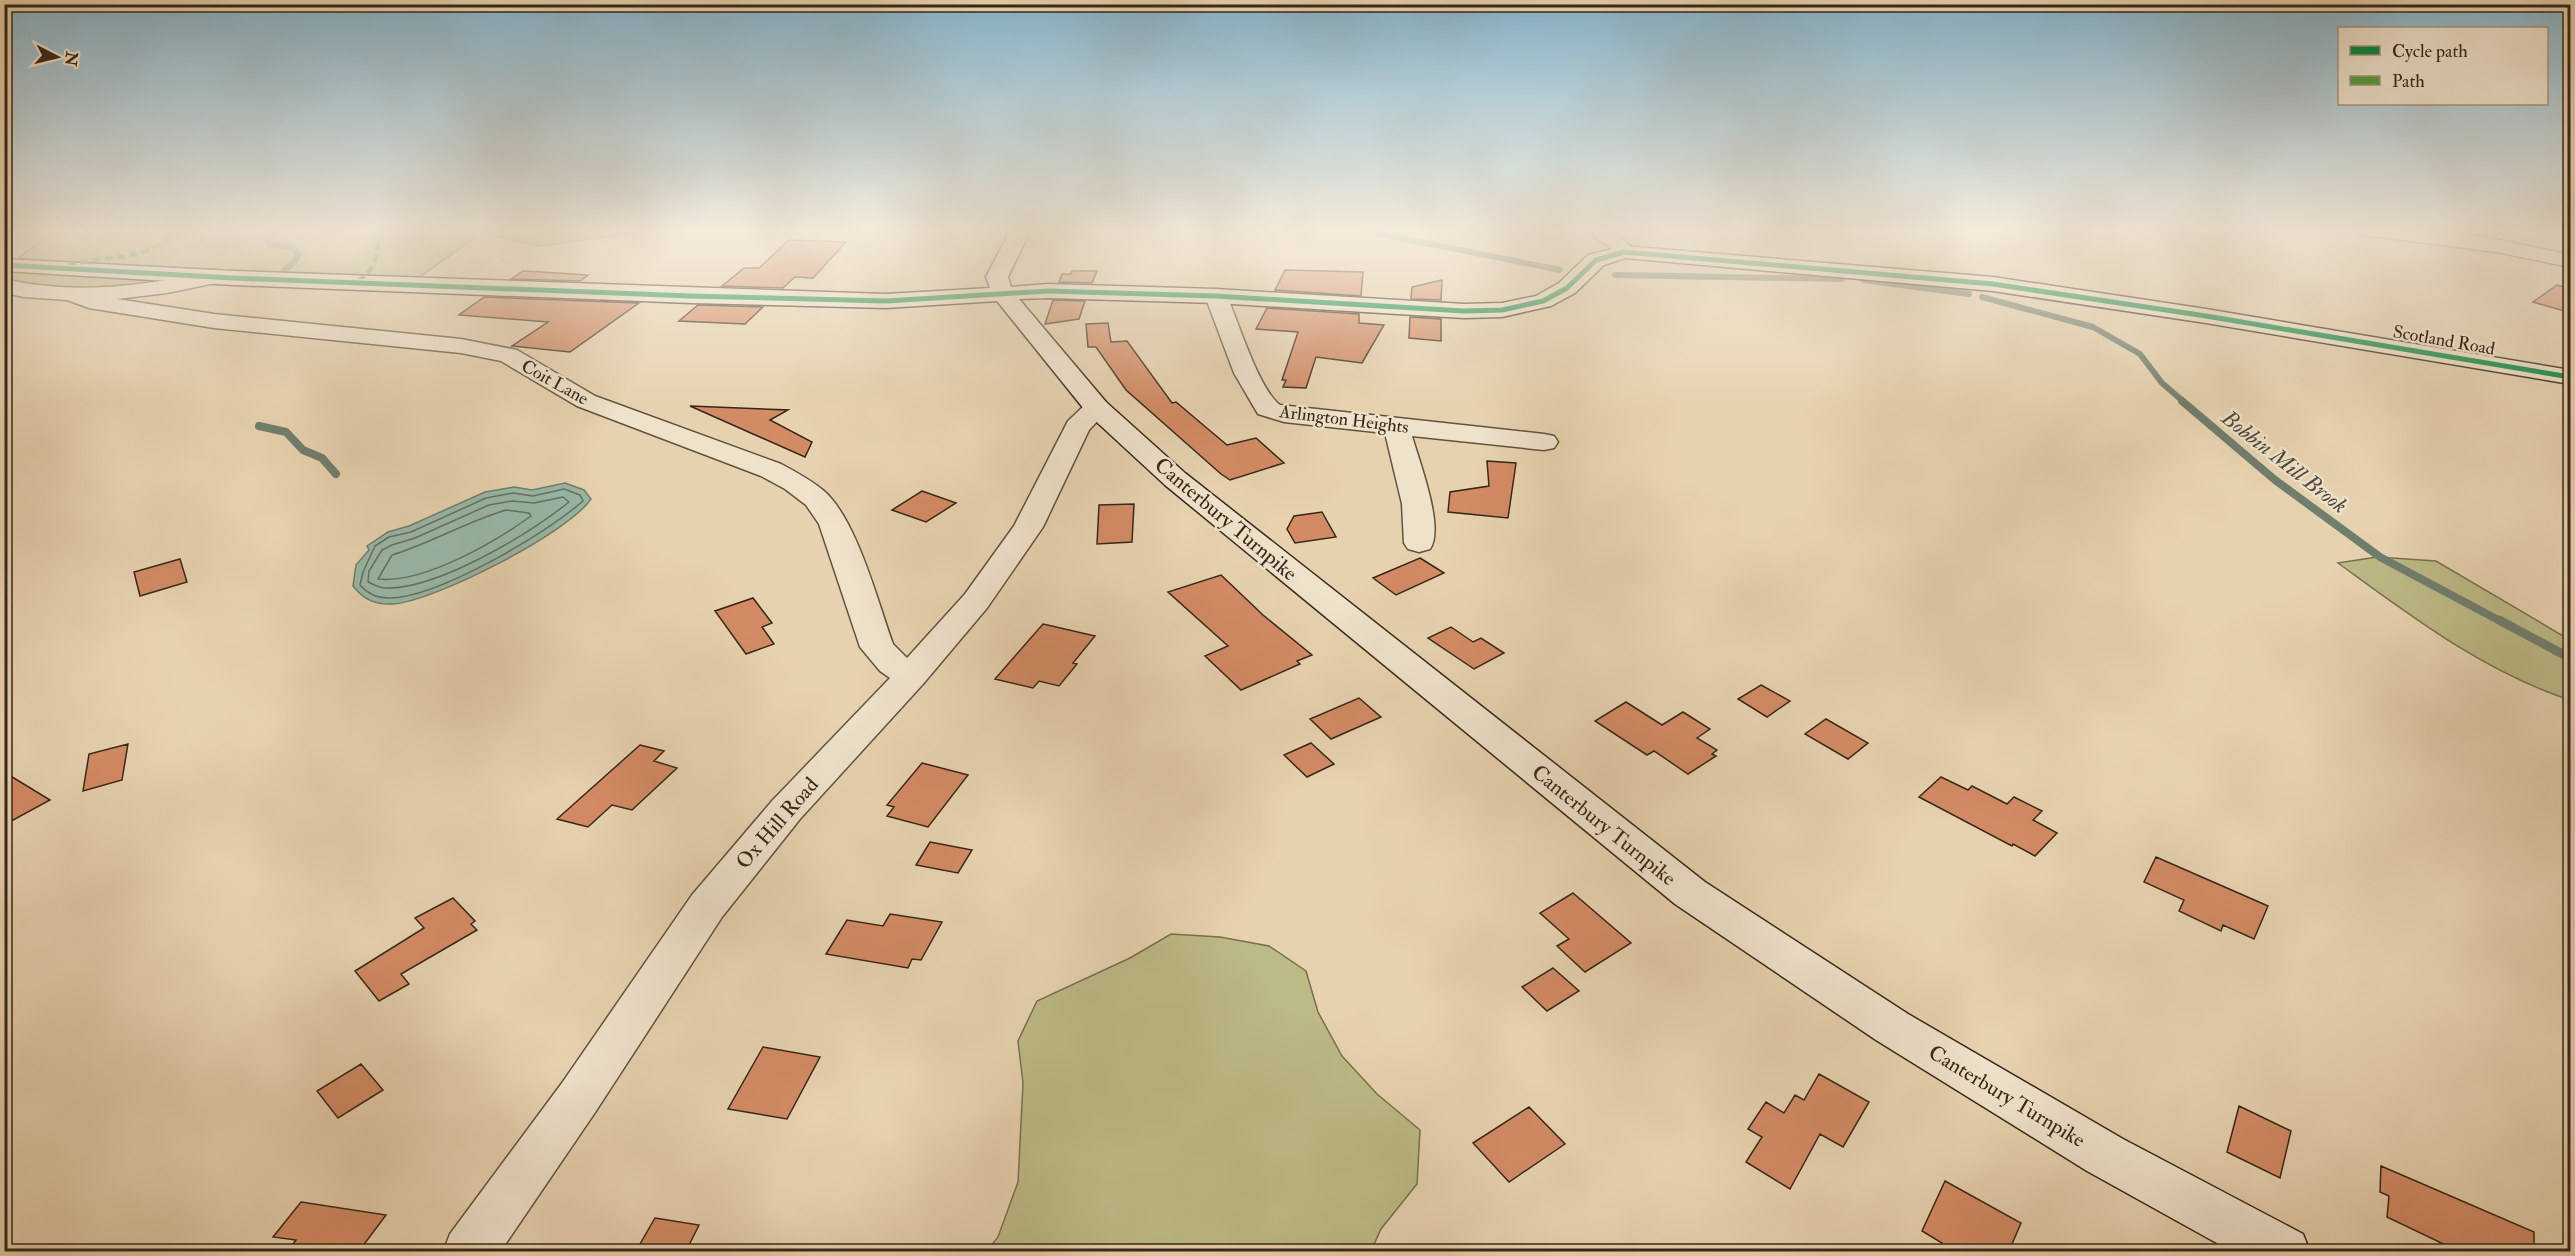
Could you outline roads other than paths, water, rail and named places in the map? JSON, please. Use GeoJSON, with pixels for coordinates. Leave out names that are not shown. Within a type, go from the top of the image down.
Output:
{"type":"FeatureCollection","features":[{"type":"Feature","properties":{"kind":"street"},"geometry":{"type":"LineString","coordinates":[[11,288],[74,294],[151,288]]}},
{"type":"Feature","properties":{"kind":"street","name":"Scotland Road"},"geometry":{"type":"LineString","coordinates":[[510,288],[886,301],[1048,291],[1216,296],[1422,311],[1502,310],[1543,301],[1567,288]]}},
{"type":"Feature","properties":{"kind":"street"},"geometry":{"type":"LineString","coordinates":[[1001,288],[1003,294]]}},
{"type":"Feature","properties":{"kind":"street","name":"Scotland Road"},"geometry":{"type":"LineString","coordinates":[[2017,288],[2206,316],[2571,377]]}},
{"type":"Feature","properties":{"kind":"street"},"geometry":{"type":"LineString","coordinates":[[4,302],[27,291]]}},
{"type":"Feature","properties":{"kind":"street","name":"Coit Lane"},"geometry":{"type":"LineString","coordinates":[[74,294],[77,298],[89,301],[200,319],[461,346],[502,353],[586,400],[675,436],[771,470],[795,483],[822,506],[834,524],[877,648],[891,664],[911,676]]}},
{"type":"Feature","properties":{"kind":"street","name":"Canterbury Turnpike"},"geometry":{"type":"LineString","coordinates":[[1003,294],[1098,408],[1175,479],[1690,893],[1892,1028],[2105,1155],[2284,1251]]}},
{"type":"Feature","properties":{"kind":"street","name":"Arlington Heights"},"geometry":{"type":"LineString","coordinates":[[1216,296],[1253,386],[1267,409],[1303,417],[1544,442]]}},
{"type":"Feature","properties":{"kind":"street","name":"Ox Hill Road"},"geometry":{"type":"LineString","coordinates":[[470,1251],[579,1097],[706,906],[786,810],[911,676],[976,601],[1028,527],[1077,427],[1098,408]]}},
{"type":"Feature","properties":{"kind":"street"},"geometry":{"type":"LineString","coordinates":[[1396,426],[1417,504],[1419,543]]}},
{"type":"Feature","properties":{"kind":"water"},"geometry":{"type":"Polygon","coordinates":[[[565,483],[584,490],[591,499],[578,513],[556,529],[499,563],[438,591],[393,604],[371,601],[353,586],[356,565],[369,550],[367,546],[388,532],[409,526],[485,492],[514,487],[532,490],[565,483]]]}},
{"type":"Feature","properties":{"kind":"waterway","name":"Bobbin Mill Brook"},"geometry":{"type":"LineString","coordinates":[[1921,288],[1969,294]]}},
{"type":"Feature","properties":{"kind":"waterway","name":"Bobbin Mill Brook"},"geometry":{"type":"LineString","coordinates":[[1982,297],[2093,327],[2140,354],[2162,383],[2184,402]]}},
{"type":"Feature","properties":{"kind":"waterway","name":"Bobbin Mill Brook"},"geometry":{"type":"LineString","coordinates":[[2182,401],[2275,480],[2380,557],[2502,622]]}},
{"type":"Feature","properties":{"kind":"waterway"},"geometry":{"type":"LineString","coordinates":[[259,426],[286,432],[303,450],[322,458],[336,474]]}},
{"type":"Feature","properties":{"kind":"waterway","name":"Bobbin Mill Brook"},"geometry":{"type":"LineString","coordinates":[[2499,620],[2570,658]]}}]}
